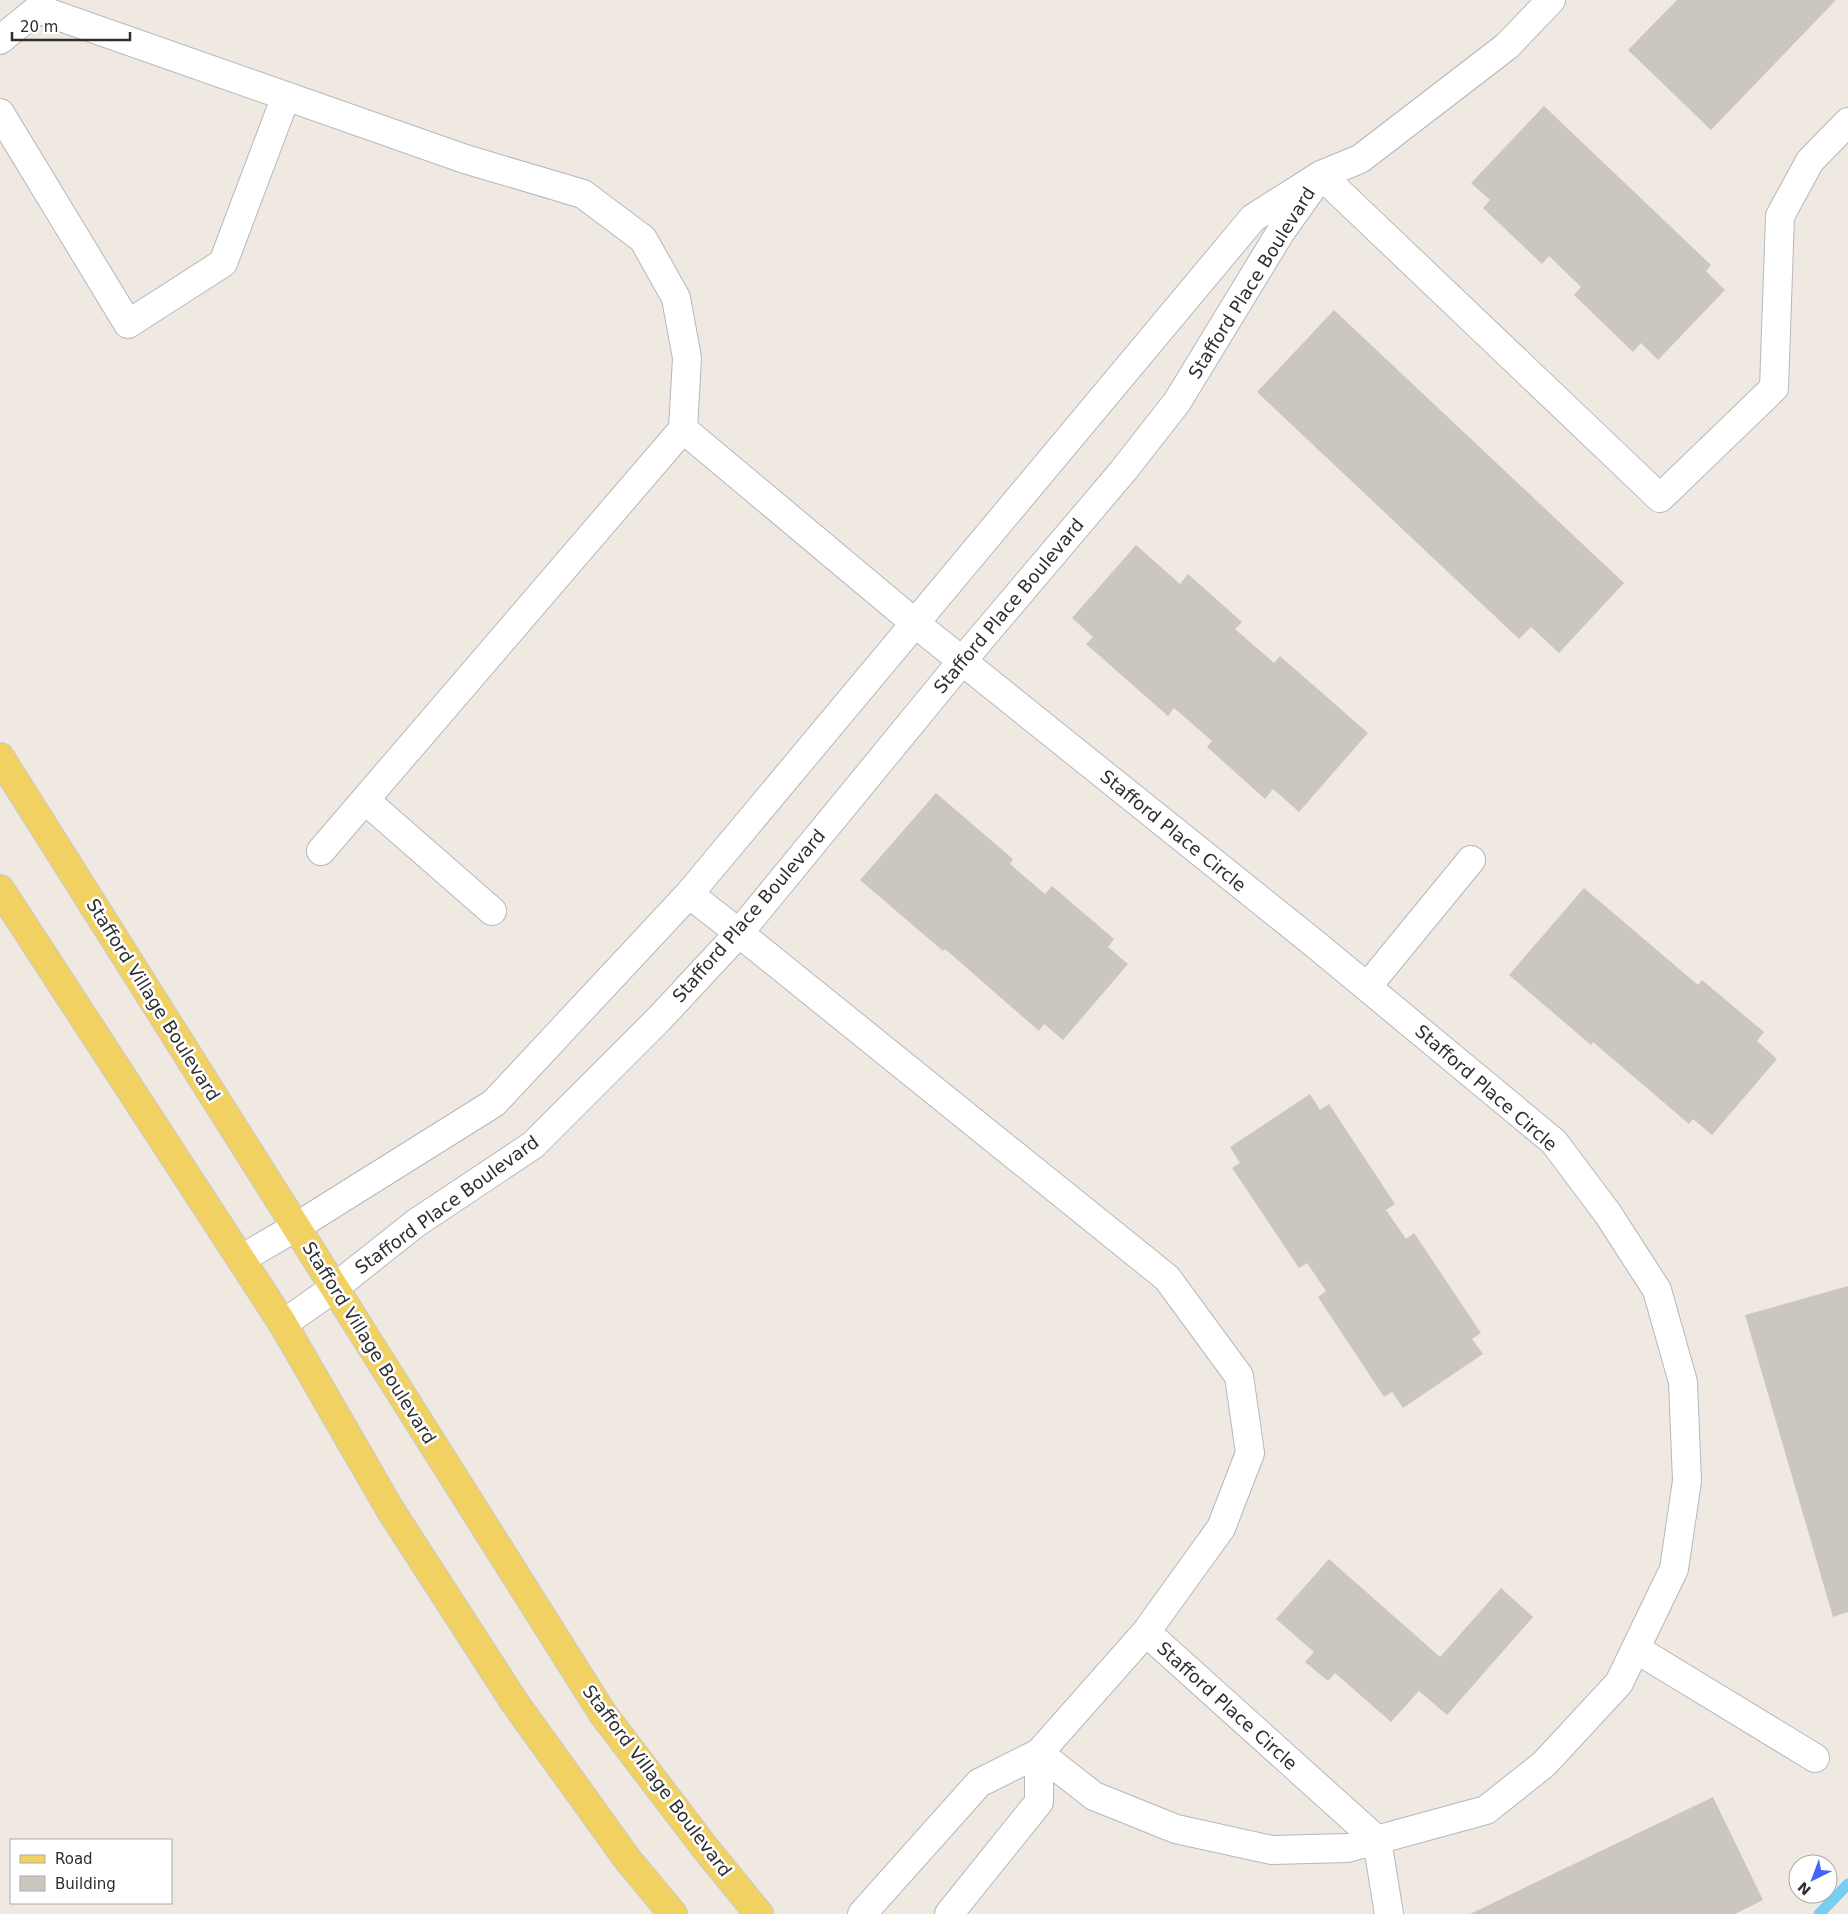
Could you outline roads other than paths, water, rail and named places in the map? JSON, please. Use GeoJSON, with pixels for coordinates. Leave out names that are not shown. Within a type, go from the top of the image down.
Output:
{"type":"FeatureCollection","features":[{"type":"Feature","properties":{"kind":"main road","name":"Stafford Village Boulevard"},"geometry":{"type":"LineString","coordinates":[[0,757],[603,1714],[706,1849],[759,1914]]}},
{"type":"Feature","properties":{"kind":"main road"},"geometry":{"type":"LineString","coordinates":[[0,889],[283,1324],[391,1511],[515,1703],[628,1860],[673,1914]]}},
{"type":"Feature","properties":{"kind":"lane"},"geometry":{"type":"LineString","coordinates":[[1551,0],[1507,46],[1360,159],[1321,175],[1660,498],[1774,388],[1780,216],[1810,161],[1848,122]]}},
{"type":"Feature","properties":{"kind":"lane"},"geometry":{"type":"LineString","coordinates":[[0,40],[38,9],[465,159],[583,194],[643,239],[676,298],[687,358],[683,430],[321,851]]}},
{"type":"Feature","properties":{"kind":"lane"},"geometry":{"type":"LineString","coordinates":[[0,113],[128,324],[223,263],[286,96]]}},
{"type":"Feature","properties":{"kind":"lane","name":"Stafford Place Boulevard"},"geometry":{"type":"LineString","coordinates":[[241,1258],[296,1227],[494,1103],[689,894],[1253,218],[1321,175]]}},
{"type":"Feature","properties":{"kind":"lane","name":"Stafford Place Boulevard"},"geometry":{"type":"LineString","coordinates":[[283,1324],[334,1288],[416,1223],[533,1145],[659,1019],[739,933],[962,661],[1123,471],[1176,402],[1280,232],[1321,175]]}},
{"type":"Feature","properties":{"kind":"lane","name":"Stafford Place Circle"},"geometry":{"type":"LineString","coordinates":[[683,430],[916,624],[1367,987],[1554,1142],[1608,1214],[1657,1290],[1683,1382],[1687,1481],[1674,1569],[1619,1683],[1544,1764],[1486,1810],[1347,1848],[1272,1850],[1176,1829],[1094,1796],[1038,1753]]}},
{"type":"Feature","properties":{"kind":"lane"},"geometry":{"type":"LineString","coordinates":[[365,800],[492,911]]}},
{"type":"Feature","properties":{"kind":"lane"},"geometry":{"type":"LineString","coordinates":[[1367,987],[1471,860]]}},
{"type":"Feature","properties":{"kind":"lane","name":"Stafford Place Circle"},"geometry":{"type":"LineString","coordinates":[[689,894],[1167,1278],[1238,1376],[1250,1452],[1220,1528],[1146,1632],[1377,1840]]}},
{"type":"Feature","properties":{"kind":"lane"},"geometry":{"type":"LineString","coordinates":[[862,1914],[979,1783],[1038,1753],[1146,1632]]}},
{"type":"Feature","properties":{"kind":"lane"},"geometry":{"type":"LineString","coordinates":[[1636,1649],[1815,1758]]}},
{"type":"Feature","properties":{"kind":"lane"},"geometry":{"type":"LineString","coordinates":[[949,1914],[1039,1802],[1038,1753]]}},
{"type":"Feature","properties":{"kind":"lane"},"geometry":{"type":"LineString","coordinates":[[1377,1840],[1389,1914]]}},
{"type":"Feature","properties":{"kind":"waterway"},"geometry":{"type":"LineString","coordinates":[[1819,1914],[1848,1884]]}}]}
